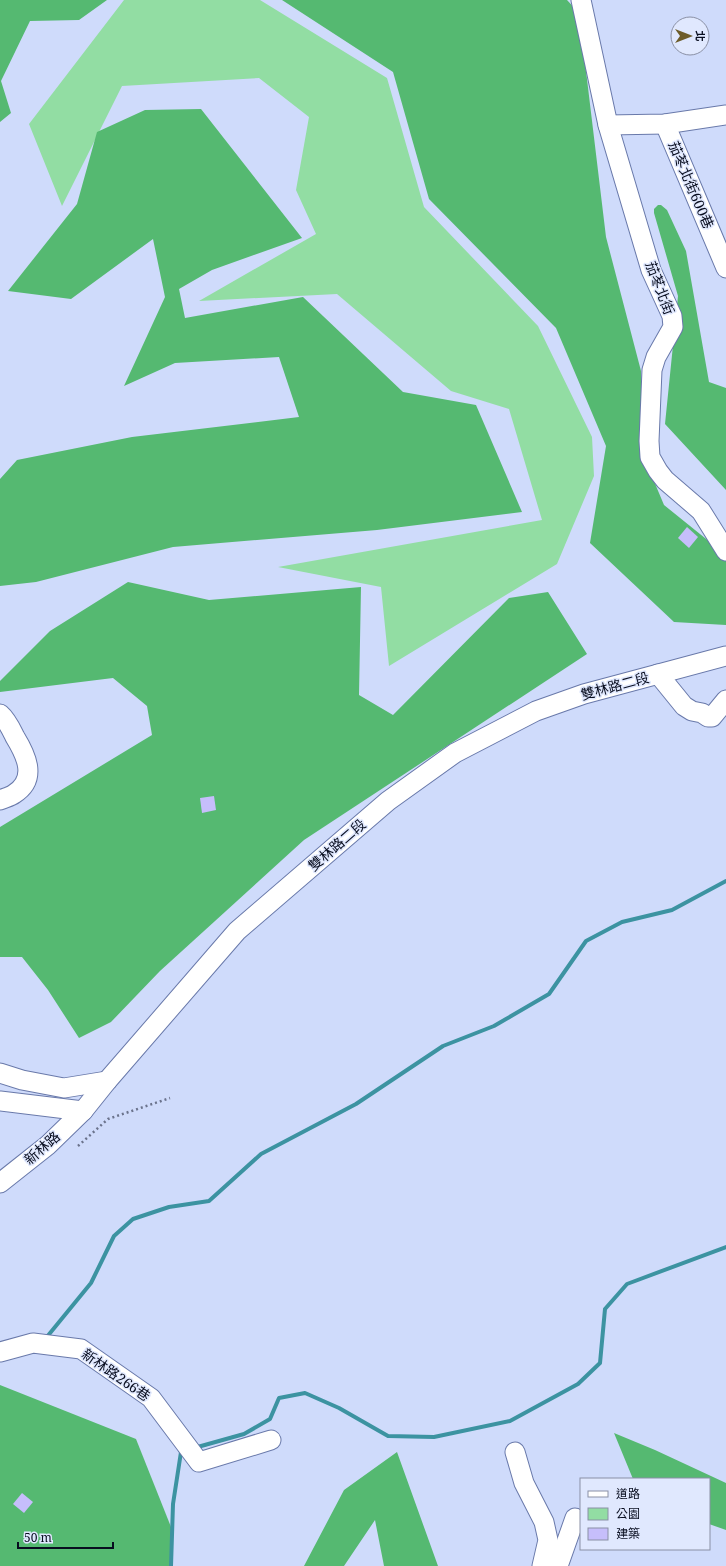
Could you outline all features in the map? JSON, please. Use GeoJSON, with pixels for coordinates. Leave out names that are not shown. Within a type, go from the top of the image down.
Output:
{"type":"FeatureCollection","features":[{"type":"Feature","properties":{"kind":"street","name":"茄苳北街"},"geometry":{"type":"LineString","coordinates":[[581,0],[608,125],[651,270],[672,316],[673,326],[656,357],[652,370],[649,441],[650,457],[665,480],[701,511],[726,551]]}},
{"type":"Feature","properties":{"kind":"street","name":"茄苳北街600巷"},"geometry":{"type":"LineString","coordinates":[[608,125],[666,124],[726,115]]}},
{"type":"Feature","properties":{"kind":"street","name":"茄苳北街600巷"},"geometry":{"type":"LineString","coordinates":[[666,124],[726,268]]}},
{"type":"Feature","properties":{"kind":"street","name":"雙林路二段"},"geometry":{"type":"LineString","coordinates":[[107,1081],[237,931],[388,801],[456,753],[536,711],[584,694],[726,656]]}},
{"type":"Feature","properties":{"kind":"street"},"geometry":{"type":"LineString","coordinates":[[658,674],[684,706],[708,717],[712,717],[726,700]]}},
{"type":"Feature","properties":{"kind":"street"},"geometry":{"type":"LineString","coordinates":[[0,714],[4,717],[26,756],[28,765],[27,778],[24,784],[14,795],[0,800]]}},
{"type":"Feature","properties":{"kind":"street"},"geometry":{"type":"LineString","coordinates":[[0,1073],[22,1080],[64,1088],[107,1081]]}},
{"type":"Feature","properties":{"kind":"street","name":"新林路"},"geometry":{"type":"LineString","coordinates":[[0,1183],[48,1145],[83,1111],[107,1081]]}},
{"type":"Feature","properties":{"kind":"street","name":"新林路"},"geometry":{"type":"LineString","coordinates":[[0,1101],[83,1111]]}},
{"type":"Feature","properties":{"kind":"street","name":"新林路266巷"},"geometry":{"type":"LineString","coordinates":[[0,1352],[40,1344],[80,1349],[151,1398],[199,1462],[271,1440]]}},
{"type":"Feature","properties":{"kind":"street"},"geometry":{"type":"LineString","coordinates":[[515,1452],[524,1483],[544,1522],[548,1540],[542,1566]]}},
{"type":"Feature","properties":{"kind":"street"},"geometry":{"type":"LineString","coordinates":[[558,1566],[575,1518]]}},
{"type":"Feature","properties":{"kind":"path"},"geometry":{"type":"LineString","coordinates":[[78,1146],[108,1119],[170,1098]]}},
{"type":"Feature","properties":{"kind":"green space"},"geometry":{"type":"Polygon","coordinates":[[[0,0],[107,0],[79,20],[30,21],[1,81],[11,113],[0,122],[0,0]]]}},
{"type":"Feature","properties":{"kind":"green space"},"geometry":{"type":"Polygon","coordinates":[[[124,0],[260,0],[387,78],[424,207],[538,326],[592,437],[594,476],[557,564],[389,666],[381,587],[278,567],[542,520],[509,409],[451,391],[337,294],[199,301],[316,234],[296,190],[309,117],[259,78],[122,86],[62,206],[29,124],[124,0]]]}},
{"type":"Feature","properties":{"kind":"green space"},"geometry":{"type":"Polygon","coordinates":[[[282,0],[567,0],[579,13],[606,237],[641,371],[643,455],[664,505],[726,555],[726,625],[674,622],[590,543],[606,446],[556,328],[429,199],[393,72],[282,0]]]}},
{"type":"Feature","properties":{"kind":"green space"},"geometry":{"type":"Polygon","coordinates":[[[201,109],[302,238],[212,270],[179,289],[185,318],[303,297],[403,392],[476,405],[522,512],[377,530],[173,547],[36,582],[0,586],[0,479],[17,460],[132,437],[299,417],[279,357],[175,363],[124,386],[165,297],[153,239],[71,299],[8,291],[77,204],[97,132],[145,110],[201,109]]]}},
{"type":"Feature","properties":{"kind":"green space"},"geometry":{"type":"Polygon","coordinates":[[[658,205],[661,205],[667,210],[686,251],[709,382],[726,388],[726,490],[665,424],[678,296],[654,213],[654,209],[658,205]]]}},
{"type":"Feature","properties":{"kind":"green space"},"geometry":{"type":"Polygon","coordinates":[[[128,582],[209,600],[361,587],[359,695],[393,715],[509,598],[548,592],[587,654],[304,840],[160,971],[111,1022],[79,1038],[48,990],[22,957],[0,957],[0,827],[152,735],[147,706],[113,678],[0,692],[0,681],[50,631],[128,582]]]}},
{"type":"Feature","properties":{"kind":"green space"},"geometry":{"type":"Polygon","coordinates":[[[0,1385],[136,1439],[173,1532],[170,1566],[0,1566],[0,1385]]]}},
{"type":"Feature","properties":{"kind":"green space"},"geometry":{"type":"Polygon","coordinates":[[[614,1433],[726,1483],[726,1530],[710,1524],[710,1478],[633,1478],[614,1433]]]}},
{"type":"Feature","properties":{"kind":"green space"},"geometry":{"type":"Polygon","coordinates":[[[397,1452],[438,1566],[384,1566],[375,1520],[344,1566],[304,1566],[344,1490],[397,1452]]]}},
{"type":"Feature","properties":{"kind":"building"},"geometry":{"type":"Polygon","coordinates":[[[687,527],[698,537],[689,548],[678,538],[687,527]]]}},
{"type":"Feature","properties":{"kind":"building"},"geometry":{"type":"Polygon","coordinates":[[[214,796],[216,810],[202,813],[200,798],[214,796]]]}},
{"type":"Feature","properties":{"kind":"building"},"geometry":{"type":"Polygon","coordinates":[[[22,1493],[33,1502],[24,1513],[13,1504],[22,1493]]]}},
{"type":"Feature","properties":{"kind":"waterway"},"geometry":{"type":"LineString","coordinates":[[46,1338],[91,1283],[114,1236],[133,1219],[169,1207],[209,1201],[261,1154],[356,1104],[443,1046],[494,1026],[549,994],[586,941],[622,922],[672,910],[726,881]]}},
{"type":"Feature","properties":{"kind":"waterway"},"geometry":{"type":"LineString","coordinates":[[194,1448],[244,1434],[270,1419],[279,1398],[305,1393],[339,1408],[388,1436],[434,1437],[510,1421],[578,1384],[600,1363],[605,1309],[627,1284],[726,1247]]}},
{"type":"Feature","properties":{"kind":"waterway"},"geometry":{"type":"LineString","coordinates":[[171,1566],[173,1504],[181,1452],[180,1450]]}}]}
